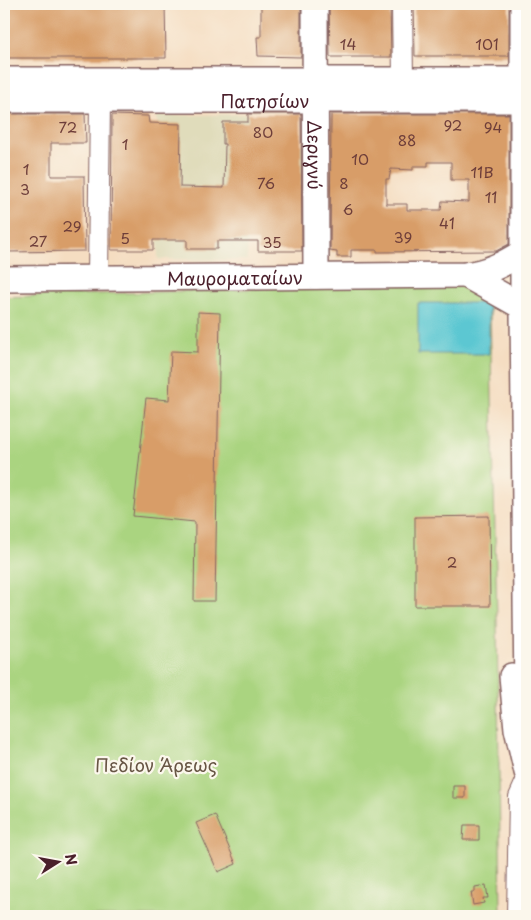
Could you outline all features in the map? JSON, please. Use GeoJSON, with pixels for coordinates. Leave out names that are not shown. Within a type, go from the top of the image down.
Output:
{"type":"FeatureCollection","features":[{"type":"Feature","properties":{"kind":"main road","name":"Δεριγνύ"},"geometry":{"type":"LineString","coordinates":[[315,4],[316,276]]}},
{"type":"Feature","properties":{"kind":"main road"},"geometry":{"type":"LineString","coordinates":[[523,4],[525,90],[521,305],[520,689],[517,729],[527,772]]}},
{"type":"Feature","properties":{"kind":"main road","name":"Πατησίων"},"geometry":{"type":"LineString","coordinates":[[4,80],[315,90],[525,90]]}},
{"type":"Feature","properties":{"kind":"main road","name":"Πατησίων"},"geometry":{"type":"LineString","coordinates":[[4,100],[100,101],[315,90],[403,80],[525,90]]}},
{"type":"Feature","properties":{"kind":"main road","name":"Μαυροματαίων"},"geometry":{"type":"LineString","coordinates":[[4,279],[466,275],[482,273],[497,268],[523,252]]}},
{"type":"Feature","properties":{"kind":"main road","name":"Μαυροματαίων"},"geometry":{"type":"LineString","coordinates":[[466,275],[521,305]]}},
{"type":"Feature","properties":{"kind":"street"},"geometry":{"type":"LineString","coordinates":[[402,4],[403,80]]}},
{"type":"Feature","properties":{"kind":"street"},"geometry":{"type":"LineString","coordinates":[[98,278],[100,101]]}},
{"type":"Feature","properties":{"kind":"street"},"geometry":{"type":"LineString","coordinates":[[520,689],[520,696],[527,704]]}},
{"type":"Feature","properties":{"kind":"street"},"geometry":{"type":"LineString","coordinates":[[517,916],[519,797],[527,779]]}},
{"type":"Feature","properties":{"kind":"shaded area"},"geometry":{"type":"Polygon","coordinates":[[[248,114],[249,147],[308,146],[307,217],[248,218],[247,260],[158,259],[157,116],[248,114]]]}},
{"type":"Feature","properties":{"kind":"green space","name":"Πεδίον Άρεως"},"geometry":{"type":"Polygon","coordinates":[[[463,282],[487,299],[490,308],[501,916],[4,916],[4,297],[463,282]]]}},
{"type":"Feature","properties":{"kind":"water"},"geometry":{"type":"Polygon","coordinates":[[[418,303],[489,303],[489,354],[418,354],[418,303]]]}},
{"type":"Feature","properties":{"kind":"building"},"geometry":{"type":"Polygon","coordinates":[[[4,4],[165,4],[166,58],[4,58],[4,4]]]}},
{"type":"Feature","properties":{"kind":"building"},"geometry":{"type":"Polygon","coordinates":[[[261,4],[301,4],[301,57],[258,56],[257,37],[261,37],[261,4]]]}},
{"type":"Feature","properties":{"kind":"building"},"geometry":{"type":"Polygon","coordinates":[[[329,4],[390,4],[391,57],[330,57],[329,4]]]}},
{"type":"Feature","properties":{"kind":"building"},"geometry":{"type":"Polygon","coordinates":[[[414,4],[509,4],[509,56],[415,56],[414,4]]]}},
{"type":"Feature","properties":{"kind":"building"},"geometry":{"type":"Polygon","coordinates":[[[7,114],[85,114],[86,143],[51,143],[51,176],[84,176],[85,251],[7,252],[7,114]]]}},
{"type":"Feature","properties":{"kind":"building"},"geometry":{"type":"Polygon","coordinates":[[[248,114],[301,114],[302,251],[258,251],[258,241],[217,241],[217,249],[187,249],[187,240],[153,240],[153,250],[111,250],[112,115],[148,116],[149,123],[181,124],[180,187],[224,188],[225,144],[223,144],[223,122],[248,122],[248,114]]]}},
{"type":"Feature","properties":{"kind":"building"},"geometry":{"type":"Polygon","coordinates":[[[331,114],[509,114],[509,244],[496,251],[377,252],[377,250],[351,250],[351,257],[337,257],[337,252],[330,251],[331,114]],[[428,162],[428,166],[413,166],[413,170],[391,169],[389,179],[386,179],[386,204],[407,204],[407,210],[441,210],[442,201],[469,202],[469,180],[451,180],[451,162],[428,162]]]}},
{"type":"Feature","properties":{"kind":"building"},"geometry":{"type":"Polygon","coordinates":[[[198,312],[220,313],[215,601],[194,601],[195,522],[133,516],[146,398],[169,400],[171,351],[198,352],[198,312]]]}},
{"type":"Feature","properties":{"kind":"building"},"geometry":{"type":"Polygon","coordinates":[[[489,516],[490,606],[415,606],[415,517],[489,516]]]}},
{"type":"Feature","properties":{"kind":"building"},"geometry":{"type":"Polygon","coordinates":[[[453,786],[465,786],[465,798],[453,798],[453,786]]]}},
{"type":"Feature","properties":{"kind":"building"},"geometry":{"type":"Polygon","coordinates":[[[215,815],[236,864],[218,872],[196,823],[215,815]]]}},
{"type":"Feature","properties":{"kind":"building"},"geometry":{"type":"Polygon","coordinates":[[[464,825],[479,825],[479,840],[463,840],[464,825]]]}},
{"type":"Feature","properties":{"kind":"building"},"geometry":{"type":"Polygon","coordinates":[[[486,885],[488,898],[483,898],[484,903],[473,905],[471,892],[475,892],[475,887],[486,885]]]}}]}
